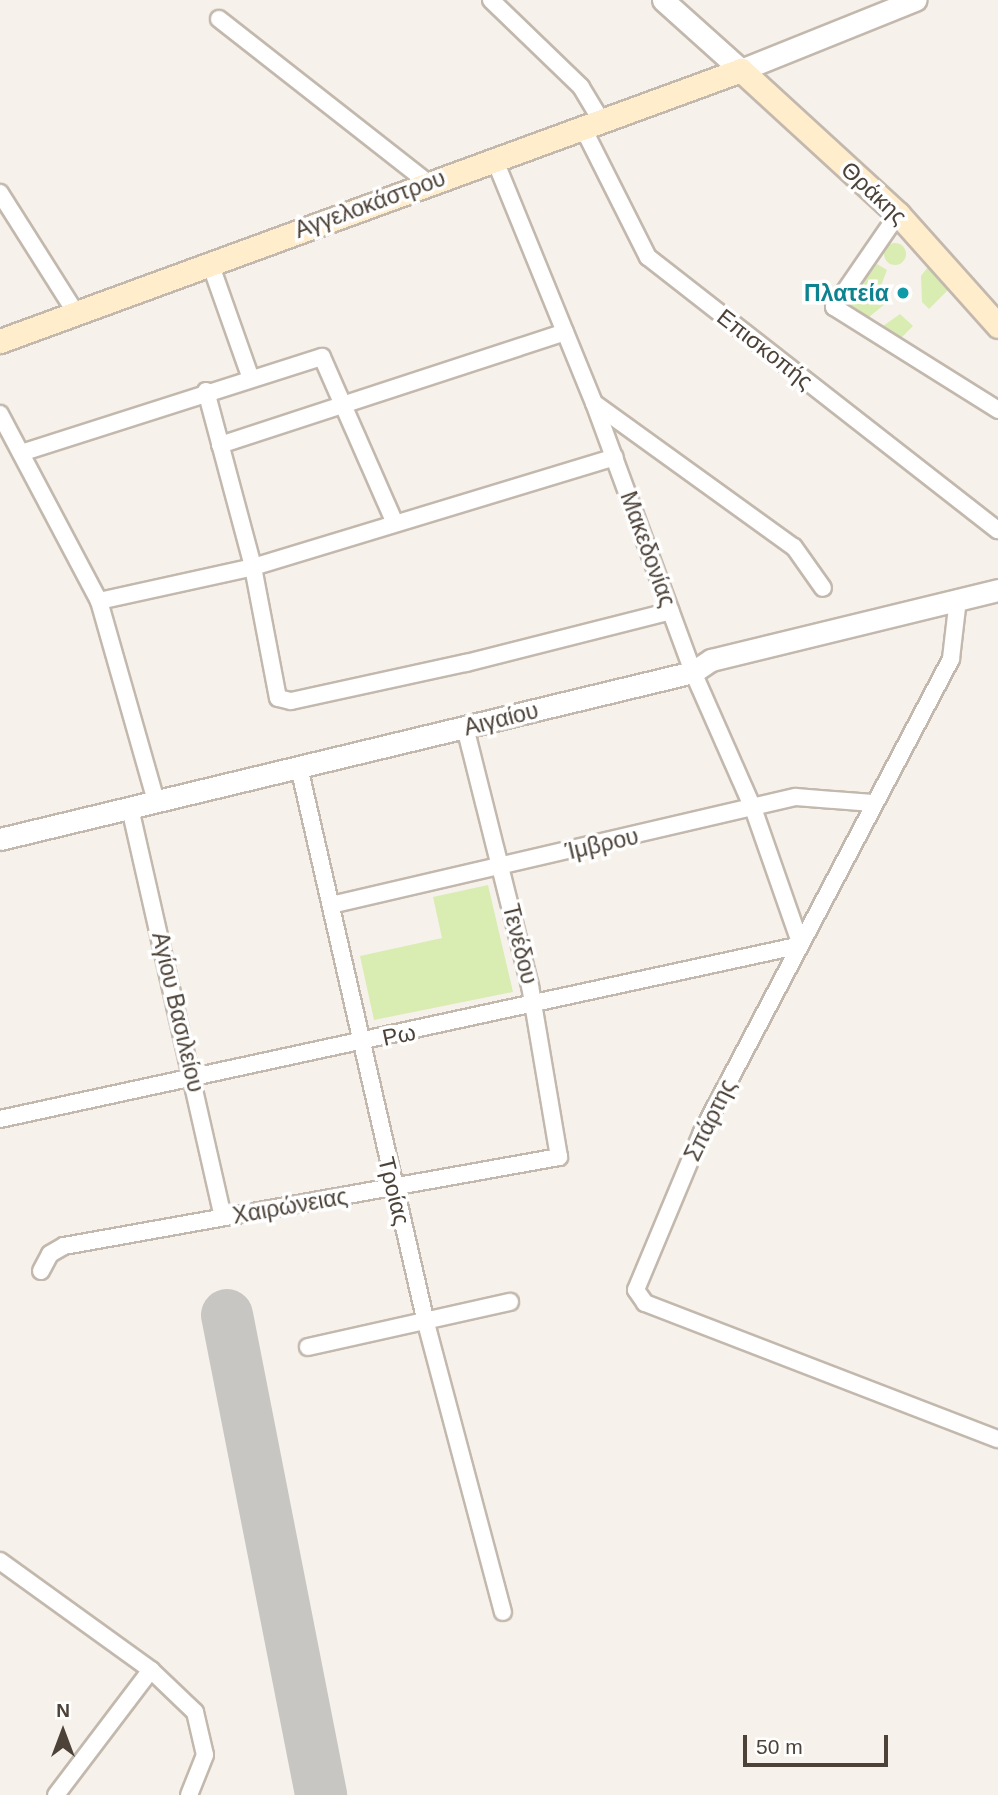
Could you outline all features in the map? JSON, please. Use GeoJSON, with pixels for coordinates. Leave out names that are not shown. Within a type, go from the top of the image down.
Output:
{"type":"FeatureCollection","features":[{"type":"Feature","properties":{"kind":"main road","name":"Αγγελοκάστρου"},"geometry":{"type":"LineString","coordinates":[[0,341],[591,122],[741,70]]}},
{"type":"Feature","properties":{"kind":"main road","name":"Θράκης"},"geometry":{"type":"LineString","coordinates":[[741,70],[898,215],[998,326]]}},
{"type":"Feature","properties":{"kind":"street","name":"Επισκοπής"},"geometry":{"type":"LineString","coordinates":[[491,0],[581,87],[591,122],[648,257],[998,530]]}},
{"type":"Feature","properties":{"kind":"street"},"geometry":{"type":"LineString","coordinates":[[663,0],[741,70],[906,1]]}},
{"type":"Feature","properties":{"kind":"street"},"geometry":{"type":"LineString","coordinates":[[219,19],[428,183]]}},
{"type":"Feature","properties":{"kind":"street","name":"Μακεδονίας"},"geometry":{"type":"LineString","coordinates":[[494,158],[615,457],[693,672],[754,807],[798,944]]}},
{"type":"Feature","properties":{"kind":"street"},"geometry":{"type":"LineString","coordinates":[[0,193],[76,313]]}},
{"type":"Feature","properties":{"kind":"street"},"geometry":{"type":"LineString","coordinates":[[898,215],[834,307],[998,410]]}},
{"type":"Feature","properties":{"kind":"street"},"geometry":{"type":"LineString","coordinates":[[211,263],[250,376]]}},
{"type":"Feature","properties":{"kind":"street"},"geometry":{"type":"LineString","coordinates":[[220,445],[565,332]]}},
{"type":"Feature","properties":{"kind":"street"},"geometry":{"type":"LineString","coordinates":[[21,453],[250,376],[324,358],[395,523]]}},
{"type":"Feature","properties":{"kind":"street"},"geometry":{"type":"LineString","coordinates":[[206,391],[253,567],[275,694],[287,701],[671,611]]}},
{"type":"Feature","properties":{"kind":"street"},"geometry":{"type":"LineString","coordinates":[[594,403],[794,547],[823,588]]}},
{"type":"Feature","properties":{"kind":"street"},"geometry":{"type":"LineString","coordinates":[[0,414],[99,601],[156,801]]}},
{"type":"Feature","properties":{"kind":"street"},"geometry":{"type":"LineString","coordinates":[[99,601],[253,567],[615,457]]}},
{"type":"Feature","properties":{"kind":"street","name":"Αιγαίου"},"geometry":{"type":"LineString","coordinates":[[0,839],[693,672],[711,660],[998,590]]}},
{"type":"Feature","properties":{"kind":"street","name":"Σπάρτης"},"geometry":{"type":"LineString","coordinates":[[958,599],[951,659],[798,944],[702,1132],[636,1296],[998,1439]]}},
{"type":"Feature","properties":{"kind":"street","name":"Τενέδου"},"geometry":{"type":"LineString","coordinates":[[465,727],[534,1006],[554,1100],[559,1152],[552,1161]]}},
{"type":"Feature","properties":{"kind":"street","name":"Τροίας"},"geometry":{"type":"LineString","coordinates":[[299,767],[393,1188],[503,1612]]}},
{"type":"Feature","properties":{"kind":"street","name":"Ίμβρου"},"geometry":{"type":"LineString","coordinates":[[331,905],[812,796],[873,803]]}},
{"type":"Feature","properties":{"kind":"street","name":"Αγίου Βασιλείου"},"geometry":{"type":"LineString","coordinates":[[130,807],[223,1217]]}},
{"type":"Feature","properties":{"kind":"street","name":"Ρω"},"geometry":{"type":"LineString","coordinates":[[0,1119],[534,1006],[798,944]]}},
{"type":"Feature","properties":{"kind":"street","name":"Χαιρώνειας"},"geometry":{"type":"LineString","coordinates":[[41,1271],[50,1254],[64,1247],[552,1161]]}},
{"type":"Feature","properties":{"kind":"street"},"geometry":{"type":"LineString","coordinates":[[308,1347],[426,1323],[510,1302]]}},
{"type":"Feature","properties":{"kind":"street"},"geometry":{"type":"LineString","coordinates":[[3,1569],[151,1670],[201,1723],[204,1763],[189,1795]]}},
{"type":"Feature","properties":{"kind":"street"},"geometry":{"type":"LineString","coordinates":[[56,1795],[151,1670]]}},
{"type":"Feature","properties":{"kind":"green space"},"geometry":{"type":"Polygon","coordinates":[[[891,243],[899,243],[906,250],[906,258],[899,265],[891,265],[884,258],[884,250],[891,243]]]}},
{"type":"Feature","properties":{"kind":"green space"},"geometry":{"type":"Polygon","coordinates":[[[877,264],[887,270],[880,288],[885,304],[863,322],[843,308],[877,264]]]}},
{"type":"Feature","properties":{"kind":"green space"},"geometry":{"type":"Polygon","coordinates":[[[928,267],[950,288],[929,309],[922,302],[921,276],[928,267]]]}},
{"type":"Feature","properties":{"kind":"green space"},"geometry":{"type":"Polygon","coordinates":[[[900,314],[913,326],[896,343],[876,331],[900,314]]]}},
{"type":"Feature","properties":{"kind":"green space"},"geometry":{"type":"Polygon","coordinates":[[[488,885],[513,992],[374,1020],[360,956],[442,938],[433,897],[488,885]]]}},
{"type":"Feature","properties":{"kind":"taxiway"},"geometry":{"type":"LineString","coordinates":[[227,1315],[321,1795]]}},
{"type":"Feature","properties":{"kind":"place","name":"Πλατεία"},"geometry":{"type":"Point","coordinates":[903,293]}}]}
